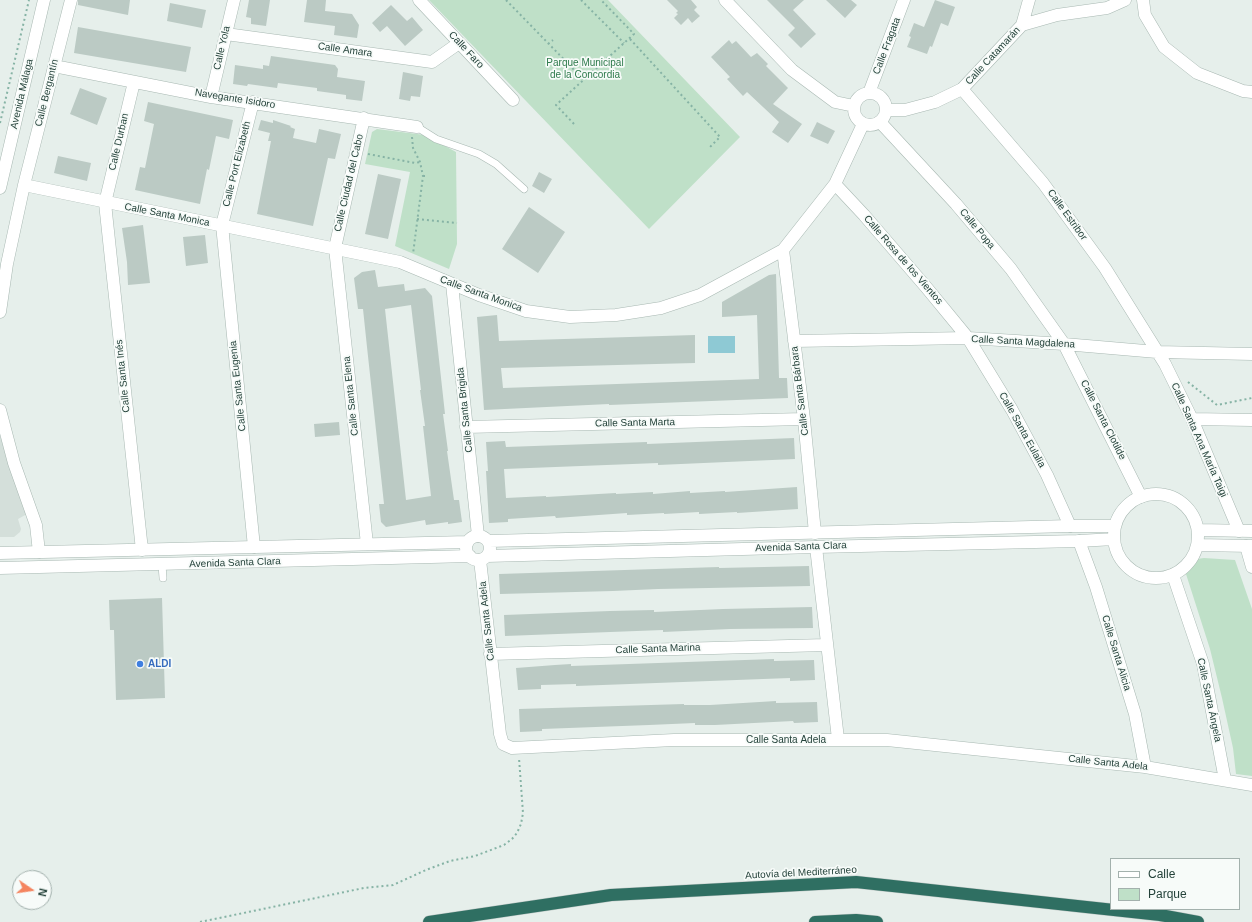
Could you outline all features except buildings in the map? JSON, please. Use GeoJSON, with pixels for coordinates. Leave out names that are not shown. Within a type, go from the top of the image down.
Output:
{"type":"FeatureCollection","features":[{"type":"Feature","properties":{"kind":"highway","name":"Autovía del Mediterráneo"},"geometry":{"type":"LineString","coordinates":[[429,922],[611,895],[856,882],[1110,910]]}},
{"type":"Feature","properties":{"kind":"highway","name":"Autovía del Mediterráneo"},"geometry":{"type":"LineString","coordinates":[[1114,910],[1160,915],[1198,922]]}},
{"type":"Feature","properties":{"kind":"highway"},"geometry":{"type":"LineString","coordinates":[[815,922],[856,920],[876,922]]}},
{"type":"Feature","properties":{"kind":"street","name":"Avenida Málaga"},"geometry":{"type":"LineString","coordinates":[[0,157],[36,0]]}},
{"type":"Feature","properties":{"kind":"street","name":"Avenida Málaga"},"geometry":{"type":"LineString","coordinates":[[0,188],[44,0]]}},
{"type":"Feature","properties":{"kind":"street","name":"Calle Bergantín"},"geometry":{"type":"LineString","coordinates":[[0,312],[7,264],[24,185],[71,0]]}},
{"type":"Feature","properties":{"kind":"street","name":"Calle Yola"},"geometry":{"type":"LineString","coordinates":[[211,96],[234,0]]}},
{"type":"Feature","properties":{"kind":"street","name":"Calle Faro"},"geometry":{"type":"LineString","coordinates":[[419,0],[513,100]]}},
{"type":"Feature","properties":{"kind":"street"},"geometry":{"type":"LineString","coordinates":[[725,0],[792,70],[835,102],[854,106]]}},
{"type":"Feature","properties":{"kind":"street"},"geometry":{"type":"LineString","coordinates":[[1022,25],[1029,0]]}},
{"type":"Feature","properties":{"kind":"street","name":"Calle Catamarán"},"geometry":{"type":"LineString","coordinates":[[886,110],[905,110],[935,102],[962,89],[1022,25],[1057,15],[1107,8],[1125,0]]}},
{"type":"Feature","properties":{"kind":"street"},"geometry":{"type":"LineString","coordinates":[[1143,0],[1145,15],[1164,47],[1197,73],[1243,91],[1252,92]]}},
{"type":"Feature","properties":{"kind":"street","name":"Calle Fragata"},"geometry":{"type":"LineString","coordinates":[[869,93],[900,3]]}},
{"type":"Feature","properties":{"kind":"street","name":"Calle Amara"},"geometry":{"type":"LineString","coordinates":[[226,34],[432,62],[459,43]]}},
{"type":"Feature","properties":{"kind":"street","name":"Navegante Isidoro"},"geometry":{"type":"LineString","coordinates":[[54,66],[211,96],[414,126]]}},
{"type":"Feature","properties":{"kind":"street","name":"Calle Durban"},"geometry":{"type":"LineString","coordinates":[[105,203],[134,82]]}},
{"type":"Feature","properties":{"kind":"street","name":"Calle Estribor"},"geometry":{"type":"LineString","coordinates":[[962,89],[1048,190],[1105,268],[1157,352]]}},
{"type":"Feature","properties":{"kind":"street"},"geometry":{"type":"LineString","coordinates":[[869,93],[878,95],[882,98],[885,102],[886,110],[884,118],[880,122],[870,126],[863,124],[854,114],[854,106],[857,99],[861,95],[869,93]]}},
{"type":"Feature","properties":{"kind":"street","name":"Calle Port Elizabeth"},"geometry":{"type":"LineString","coordinates":[[222,225],[252,102]]}},
{"type":"Feature","properties":{"kind":"street","name":"Calle Ciudad del Cabo"},"geometry":{"type":"LineString","coordinates":[[335,248],[364,118]]}},
{"type":"Feature","properties":{"kind":"street","name":"Calle Popa"},"geometry":{"type":"LineString","coordinates":[[880,122],[956,204],[1011,270],[1064,344]]}},
{"type":"Feature","properties":{"kind":"street","name":"Calle Santa Monica"},"geometry":{"type":"LineString","coordinates":[[24,185],[105,203],[222,225],[400,262],[479,295],[526,310],[570,317],[616,315],[661,308],[700,295],[783,250],[835,184],[863,124]]}},
{"type":"Feature","properties":{"kind":"street","name":"Calle Rosa de los Vientos"},"geometry":{"type":"LineString","coordinates":[[835,184],[864,215],[968,338]]}},
{"type":"Feature","properties":{"kind":"street","name":"Calle Santa Inés"},"geometry":{"type":"LineString","coordinates":[[105,203],[142,550]]}},
{"type":"Feature","properties":{"kind":"street","name":"Calle Santa Eugenia"},"geometry":{"type":"LineString","coordinates":[[222,225],[254,547]]}},
{"type":"Feature","properties":{"kind":"street","name":"Calle Santa Elena"},"geometry":{"type":"LineString","coordinates":[[335,248],[367,544]]}},
{"type":"Feature","properties":{"kind":"street","name":"Calle Santa Bárbara"},"geometry":{"type":"LineString","coordinates":[[783,250],[804,419],[815,533]]}},
{"type":"Feature","properties":{"kind":"street","name":"Calle Santa Brigida"},"geometry":{"type":"LineString","coordinates":[[452,284],[478,540]]}},
{"type":"Feature","properties":{"kind":"street","name":"Calle Santa Magdalena"},"geometry":{"type":"LineString","coordinates":[[794,341],[968,338],[1157,352],[1252,354]]}},
{"type":"Feature","properties":{"kind":"street","name":"Calle Santa Eulalia"},"geometry":{"type":"LineString","coordinates":[[968,338],[1016,417],[1047,475],[1070,526]]}},
{"type":"Feature","properties":{"kind":"street","name":"Calle Santa Clotilde"},"geometry":{"type":"LineString","coordinates":[[1064,344],[1141,497]]}},
{"type":"Feature","properties":{"kind":"street","name":"Calle Santa Ana María Taigi"},"geometry":{"type":"LineString","coordinates":[[1157,352],[1192,419],[1239,531]]}},
{"type":"Feature","properties":{"kind":"street"},"geometry":{"type":"LineString","coordinates":[[0,410],[14,463],[36,525],[39,567]]}},
{"type":"Feature","properties":{"kind":"street","name":"Calle Santa Marta"},"geometry":{"type":"LineString","coordinates":[[466,427],[804,419]]}},
{"type":"Feature","properties":{"kind":"street"},"geometry":{"type":"LineString","coordinates":[[1192,419],[1252,420]]}},
{"type":"Feature","properties":{"kind":"street"},"geometry":{"type":"LineString","coordinates":[[1152,494],[1170,496],[1184,504],[1193,516],[1198,530],[1198,545],[1193,556],[1184,568],[1173,575],[1158,578],[1143,576],[1130,569],[1118,554],[1114,539],[1115,526],[1120,515],[1129,504],[1141,497],[1152,494]]}},
{"type":"Feature","properties":{"kind":"street","name":"Avenida Santa Clara"},"geometry":{"type":"LineString","coordinates":[[0,553],[478,540],[1115,526]]}},
{"type":"Feature","properties":{"kind":"street"},"geometry":{"type":"LineString","coordinates":[[1198,530],[1252,531]]}},
{"type":"Feature","properties":{"kind":"street","name":"Avenida Santa Clara"},"geometry":{"type":"LineString","coordinates":[[0,568],[479,558],[1114,539]]}},
{"type":"Feature","properties":{"kind":"street"},"geometry":{"type":"LineString","coordinates":[[478,540],[490,549],[479,558],[466,549],[478,540]]}},
{"type":"Feature","properties":{"kind":"street","name":"Calle Santa Alicia"},"geometry":{"type":"LineString","coordinates":[[1079,541],[1096,587],[1135,714],[1145,767]]}},
{"type":"Feature","properties":{"kind":"street"},"geometry":{"type":"LineString","coordinates":[[1198,545],[1249,546],[1252,567]]}},
{"type":"Feature","properties":{"kind":"street"},"geometry":{"type":"LineString","coordinates":[[816,547],[826,645],[838,739]]}},
{"type":"Feature","properties":{"kind":"street","name":"Calle Santa Adela"},"geometry":{"type":"LineString","coordinates":[[479,558],[500,734],[503,744],[512,748],[674,740],[887,740],[1145,767],[1252,785]]}},
{"type":"Feature","properties":{"kind":"street","name":"Calle Santa Ángela"},"geometry":{"type":"LineString","coordinates":[[1173,575],[1203,664],[1225,780]]}},
{"type":"Feature","properties":{"kind":"street","name":"Calle Santa Marina"},"geometry":{"type":"LineString","coordinates":[[490,654],[826,645]]}},
{"type":"Feature","properties":{"kind":"lane"},"geometry":{"type":"LineString","coordinates":[[414,126],[436,139],[479,154],[496,164],[524,189]]}},
{"type":"Feature","properties":{"kind":"lane"},"geometry":{"type":"LineString","coordinates":[[162,564],[163,578]]}},
{"type":"Feature","properties":{"kind":"path"},"geometry":{"type":"LineString","coordinates":[[0,123],[29,0]]}},
{"type":"Feature","properties":{"kind":"path"},"geometry":{"type":"LineString","coordinates":[[581,0],[624,43]]}},
{"type":"Feature","properties":{"kind":"path"},"geometry":{"type":"LineString","coordinates":[[574,124],[556,105],[634,34],[601,0]]}},
{"type":"Feature","properties":{"kind":"path"},"geometry":{"type":"LineString","coordinates":[[507,1],[583,80]]}},
{"type":"Feature","properties":{"kind":"path"},"geometry":{"type":"LineString","coordinates":[[585,10],[588,7]]}},
{"type":"Feature","properties":{"kind":"path"},"geometry":{"type":"LineString","coordinates":[[630,39],[720,137],[710,148]]}},
{"type":"Feature","properties":{"kind":"path"},"geometry":{"type":"LineString","coordinates":[[548,44],[552,40]]}},
{"type":"Feature","properties":{"kind":"path"},"geometry":{"type":"LineString","coordinates":[[411,267],[423,176],[420,162],[413,148],[414,126]]}},
{"type":"Feature","properties":{"kind":"path"},"geometry":{"type":"LineString","coordinates":[[356,153],[382,156],[415,163],[420,162]]}},
{"type":"Feature","properties":{"kind":"path"},"geometry":{"type":"LineString","coordinates":[[423,176],[428,176]]}},
{"type":"Feature","properties":{"kind":"path"},"geometry":{"type":"LineString","coordinates":[[417,219],[457,223]]}},
{"type":"Feature","properties":{"kind":"path"},"geometry":{"type":"LineString","coordinates":[[1188,382],[1217,405],[1252,398]]}},
{"type":"Feature","properties":{"kind":"path"},"geometry":{"type":"LineString","coordinates":[[200,922],[364,888],[393,885],[450,861],[475,856],[504,845],[517,833],[521,824],[523,813],[518,748]]}},
{"type":"Feature","properties":{"kind":"shaded area"},"geometry":{"type":"Polygon","coordinates":[[[0,436],[27,514],[18,519],[21,529],[20,532],[14,537],[0,537],[0,436]]]}},
{"type":"Feature","properties":{"kind":"green space","name":"Parque Municipal de la Concordia"},"geometry":{"type":"Polygon","coordinates":[[[429,0],[608,0],[740,137],[649,229],[429,0]]]}},
{"type":"Feature","properties":{"kind":"green space"},"geometry":{"type":"Polygon","coordinates":[[[377,129],[425,135],[456,152],[457,244],[449,269],[395,246],[410,172],[365,164],[372,132],[377,129]]]}},
{"type":"Feature","properties":{"kind":"green space"},"geometry":{"type":"Polygon","coordinates":[[[1197,559],[1235,560],[1252,609],[1252,776],[1236,774],[1233,748],[1210,649],[1186,574],[1197,559]]]}},
{"type":"Feature","properties":{"kind":"water"},"geometry":{"type":"Polygon","coordinates":[[[708,336],[735,336],[735,353],[708,353],[708,336]]]}},
{"type":"Feature","properties":{"kind":"place","name":"ALDI"},"geometry":{"type":"Point","coordinates":[140,664]}}]}
